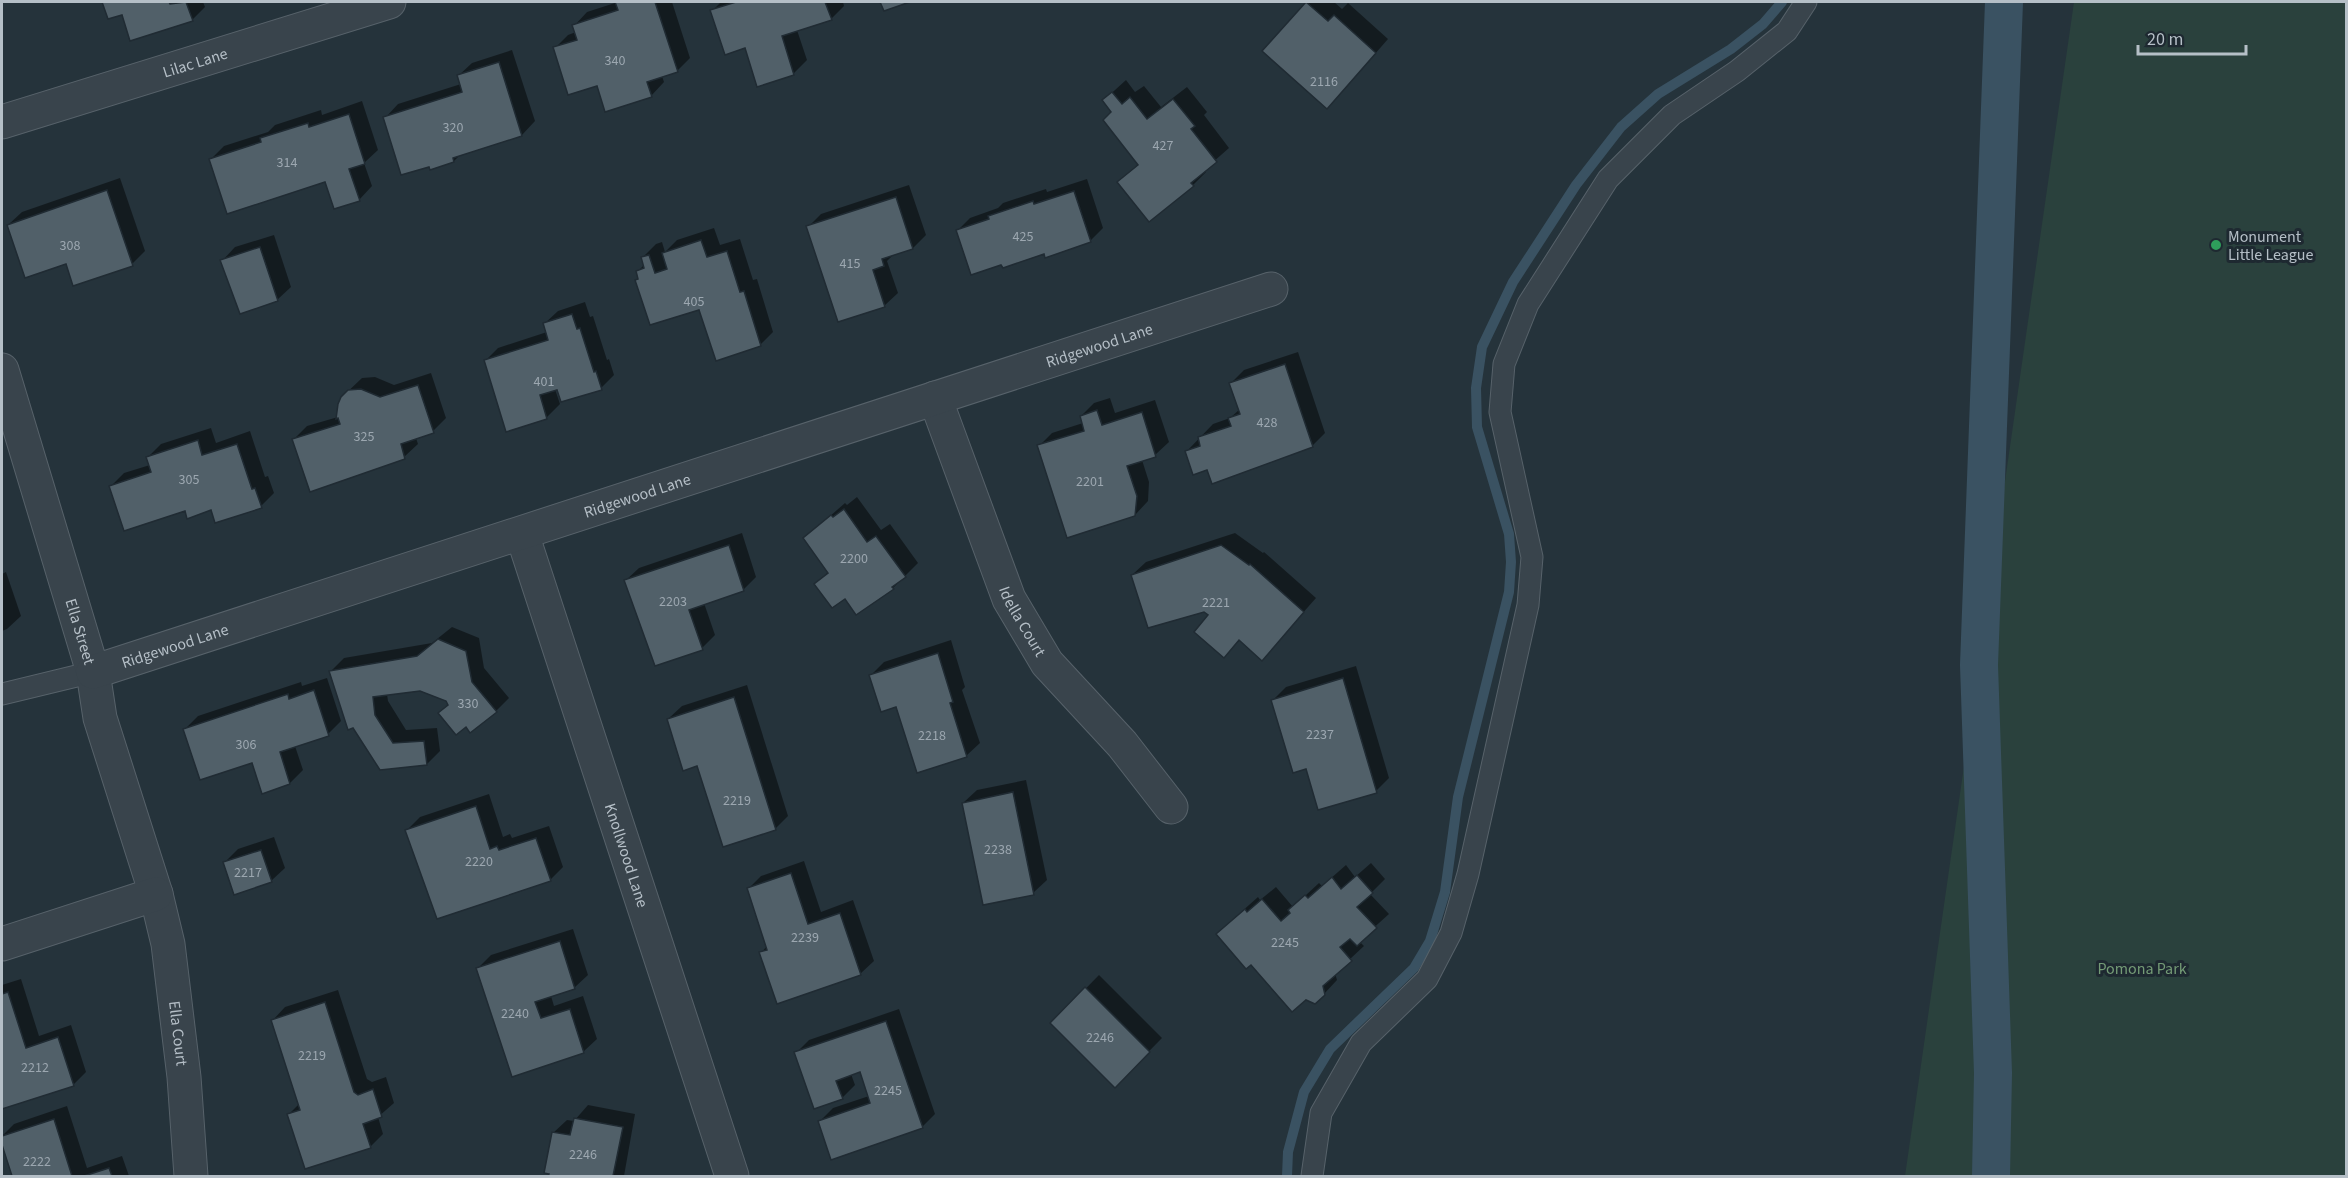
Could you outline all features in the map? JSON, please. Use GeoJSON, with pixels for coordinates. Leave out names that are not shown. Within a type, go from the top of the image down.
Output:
{"type":"FeatureCollection","features":[{"type":"Feature","properties":{"kind":"street","name":"Lilac Lane"},"geometry":{"type":"LineString","coordinates":[[2,122],[388,2]]}},
{"type":"Feature","properties":{"kind":"street","name":"Ridgewood Lane"},"geometry":{"type":"LineString","coordinates":[[93,672],[1271,289]]}},
{"type":"Feature","properties":{"kind":"street","name":"Ella Street"},"geometry":{"type":"LineString","coordinates":[[2,370],[93,672],[100,718],[156,894]]}},
{"type":"Feature","properties":{"kind":"street","name":"Idella Court"},"geometry":{"type":"LineString","coordinates":[[935,398],[1009,598],[1047,663],[1122,744],[1171,807]]}},
{"type":"Feature","properties":{"kind":"street","name":"Knollwood Lane"},"geometry":{"type":"LineString","coordinates":[[522,534],[732,1176]]}},
{"type":"Feature","properties":{"kind":"street"},"geometry":{"type":"LineString","coordinates":[[2,944],[156,894]]}},
{"type":"Feature","properties":{"kind":"street","name":"Ella Court"},"geometry":{"type":"LineString","coordinates":[[156,894],[168,944],[177,1009],[191,1176]]}},
{"type":"Feature","properties":{"kind":"lane"},"geometry":{"type":"LineString","coordinates":[[1312,1176],[1322,1113],[1361,1043],[1426,979],[1451,933],[1468,874],[1528,605],[1532,557],[1500,412],[1504,364],[1528,303],[1608,179],[1672,115],[1737,71],[1787,31],[1806,2]]}},
{"type":"Feature","properties":{"kind":"lane","name":"Ridgewood Lane"},"geometry":{"type":"LineString","coordinates":[[2,694],[93,672]]}},
{"type":"Feature","properties":{"kind":"green space","name":"Pomona Park"},"geometry":{"type":"Polygon","coordinates":[[[2074,2],[2346,2],[2346,1176],[1905,1176],[2074,2]]]}},
{"type":"Feature","properties":{"kind":"building"},"geometry":{"type":"Polygon","coordinates":[[[102,2],[169,2],[170,4],[186,2],[193,21],[130,41],[122,15],[108,19],[102,2]]]}},
{"type":"Feature","properties":{"kind":"building"},"geometry":{"type":"Polygon","coordinates":[[[615,2],[655,2],[678,72],[647,82],[652,97],[605,112],[597,86],[568,95],[553,47],[577,40],[572,25],[618,10],[615,2]]]}},
{"type":"Feature","properties":{"kind":"building"},"geometry":{"type":"Polygon","coordinates":[[[736,2],[825,2],[832,20],[782,36],[794,75],[757,87],[745,48],[725,55],[710,10],[736,2]]]}},
{"type":"Feature","properties":{"kind":"building"},"geometry":{"type":"Polygon","coordinates":[[[880,2],[910,2],[884,11],[880,2]]]}},
{"type":"Feature","properties":{"kind":"building"},"geometry":{"type":"Polygon","coordinates":[[[1306,2],[1328,21],[1334,15],[1376,53],[1327,109],[1262,51],[1306,2]]]}},
{"type":"Feature","properties":{"kind":"building"},"geometry":{"type":"Polygon","coordinates":[[[499,62],[522,136],[453,158],[454,162],[430,170],[429,167],[401,175],[383,117],[462,92],[457,75],[499,62]]]}},
{"type":"Feature","properties":{"kind":"building"},"geometry":{"type":"Polygon","coordinates":[[[1112,92],[1122,104],[1130,97],[1147,119],[1173,99],[1195,126],[1191,129],[1217,162],[1191,183],[1194,186],[1149,222],[1117,182],[1138,165],[1103,120],[1111,112],[1102,100],[1112,92]]]}},
{"type":"Feature","properties":{"kind":"building"},"geometry":{"type":"Polygon","coordinates":[[[349,114],[365,164],[349,169],[360,201],[334,209],[325,182],[227,214],[209,159],[261,142],[260,138],[308,123],[309,127],[349,114]]]}},
{"type":"Feature","properties":{"kind":"building"},"geometry":{"type":"Polygon","coordinates":[[[107,190],[133,266],[73,286],[66,264],[25,278],[7,225],[107,190]]]}},
{"type":"Feature","properties":{"kind":"building"},"geometry":{"type":"Polygon","coordinates":[[[1074,191],[1091,242],[1045,258],[1044,254],[1003,268],[1001,265],[971,275],[956,230],[989,219],[988,216],[1033,201],[1034,204],[1074,191]]]}},
{"type":"Feature","properties":{"kind":"building"},"geometry":{"type":"Polygon","coordinates":[[[896,197],[913,249],[882,259],[884,266],[873,270],[885,307],[838,322],[806,226],[896,197]]]}},
{"type":"Feature","properties":{"kind":"building"},"geometry":{"type":"Polygon","coordinates":[[[701,240],[707,257],[727,251],[740,292],[744,291],[761,346],[716,361],[699,310],[650,325],[635,280],[638,279],[636,271],[644,268],[641,257],[649,255],[655,273],[667,269],[662,253],[701,240]]]}},
{"type":"Feature","properties":{"kind":"building"},"geometry":{"type":"Polygon","coordinates":[[[260,247],[278,301],[240,314],[220,260],[260,247]]]}},
{"type":"Feature","properties":{"kind":"building"},"geometry":{"type":"Polygon","coordinates":[[[572,314],[577,329],[580,328],[602,390],[561,402],[557,390],[540,395],[547,419],[506,432],[484,360],[548,340],[543,323],[572,314]]]}},
{"type":"Feature","properties":{"kind":"building"},"geometry":{"type":"Polygon","coordinates":[[[1285,364],[1313,447],[1212,484],[1207,470],[1193,475],[1185,451],[1200,446],[1198,437],[1231,426],[1228,418],[1240,414],[1229,383],[1285,364]]]}},
{"type":"Feature","properties":{"kind":"building"},"geometry":{"type":"Polygon","coordinates":[[[418,385],[434,433],[401,444],[405,459],[310,492],[292,439],[340,424],[338,418],[336,419],[338,404],[348,390],[361,389],[380,397],[418,385]]]}},
{"type":"Feature","properties":{"kind":"building"},"geometry":{"type":"Polygon","coordinates":[[[1097,410],[1102,425],[1142,412],[1156,457],[1127,466],[1137,496],[1135,516],[1067,538],[1037,445],[1084,431],[1080,416],[1097,410]]]}},
{"type":"Feature","properties":{"kind":"building"},"geometry":{"type":"Polygon","coordinates":[[[198,440],[202,455],[237,444],[252,489],[255,488],[262,508],[215,523],[211,510],[187,519],[185,511],[124,531],[109,486],[151,472],[146,457],[198,440]]]}},
{"type":"Feature","properties":{"kind":"building"},"geometry":{"type":"Polygon","coordinates":[[[844,509],[867,542],[876,536],[906,577],[892,587],[894,589],[856,615],[845,599],[832,608],[814,584],[828,573],[803,538],[831,515],[833,517],[844,509]]]}},
{"type":"Feature","properties":{"kind":"building"},"geometry":{"type":"Polygon","coordinates":[[[729,545],[744,591],[689,610],[703,650],[655,666],[624,580],[729,545]]]}},
{"type":"Feature","properties":{"kind":"building"},"geometry":{"type":"Polygon","coordinates":[[[1221,545],[1250,564],[1304,612],[1262,661],[1239,640],[1224,658],[1194,632],[1208,615],[1204,612],[1148,628],[1131,575],[1221,545]]]}},
{"type":"Feature","properties":{"kind":"building"},"geometry":{"type":"Polygon","coordinates":[[[438,639],[466,651],[472,682],[497,712],[470,733],[466,727],[456,735],[438,713],[448,705],[446,701],[420,691],[373,697],[375,715],[393,743],[424,741],[427,765],[380,770],[353,728],[348,730],[329,671],[417,656],[438,639]]]}},
{"type":"Feature","properties":{"kind":"building"},"geometry":{"type":"Polygon","coordinates":[[[938,653],[953,702],[950,703],[967,757],[917,773],[896,707],[881,712],[869,675],[938,653]]]}},
{"type":"Feature","properties":{"kind":"building"},"geometry":{"type":"Polygon","coordinates":[[[1343,678],[1377,793],[1318,810],[1306,769],[1293,773],[1271,700],[1343,678]]]}},
{"type":"Feature","properties":{"kind":"building"},"geometry":{"type":"Polygon","coordinates":[[[314,690],[329,736],[280,752],[290,784],[262,794],[252,763],[200,780],[183,729],[288,694],[289,699],[314,690]]]}},
{"type":"Feature","properties":{"kind":"building"},"geometry":{"type":"Polygon","coordinates":[[[734,697],[776,830],[723,847],[697,766],[683,771],[667,719],[734,697]]]}},
{"type":"Feature","properties":{"kind":"building"},"geometry":{"type":"Polygon","coordinates":[[[1013,792],[1034,895],[983,905],[962,803],[1013,792]]]}},
{"type":"Feature","properties":{"kind":"building"},"geometry":{"type":"Polygon","coordinates":[[[476,806],[490,849],[497,846],[499,850],[536,838],[551,881],[437,919],[405,830],[476,806]]]}},
{"type":"Feature","properties":{"kind":"building"},"geometry":{"type":"Polygon","coordinates":[[[261,850],[272,882],[234,895],[223,862],[261,850]]]}},
{"type":"Feature","properties":{"kind":"building"},"geometry":{"type":"Polygon","coordinates":[[[791,873],[808,924],[840,913],[861,975],[777,1004],[759,952],[767,950],[747,888],[791,873]]]}},
{"type":"Feature","properties":{"kind":"building"},"geometry":{"type":"Polygon","coordinates":[[[1357,875],[1373,893],[1357,907],[1377,928],[1357,946],[1350,939],[1340,947],[1352,961],[1323,986],[1325,995],[1315,1004],[1306,1000],[1292,1012],[1251,965],[1246,969],[1216,934],[1245,909],[1247,912],[1262,899],[1281,921],[1290,913],[1288,910],[1305,895],[1308,898],[1332,877],[1341,889],[1357,875]]]}},
{"type":"Feature","properties":{"kind":"building"},"geometry":{"type":"Polygon","coordinates":[[[560,941],[575,989],[535,1002],[541,1018],[570,1009],[584,1053],[512,1077],[476,968],[560,941]]]}},
{"type":"Feature","properties":{"kind":"building"},"geometry":{"type":"Polygon","coordinates":[[[1085,987],[1150,1052],[1115,1088],[1050,1023],[1085,987]]]}},
{"type":"Feature","properties":{"kind":"building"},"geometry":{"type":"Polygon","coordinates":[[[8,992],[26,1048],[58,1037],[74,1086],[2,1109],[2,994],[8,992]]]}},
{"type":"Feature","properties":{"kind":"building"},"geometry":{"type":"Polygon","coordinates":[[[325,1002],[354,1092],[358,1095],[373,1089],[382,1117],[363,1124],[371,1148],[305,1169],[287,1114],[300,1110],[271,1020],[325,1002]]]}},
{"type":"Feature","properties":{"kind":"building"},"geometry":{"type":"Polygon","coordinates":[[[886,1021],[923,1128],[831,1160],[818,1121],[870,1103],[860,1072],[836,1081],[843,1099],[814,1109],[794,1052],[886,1021]]]}},
{"type":"Feature","properties":{"kind":"building"},"geometry":{"type":"Polygon","coordinates":[[[574,1118],[623,1127],[613,1176],[548,1176],[549,1174],[544,1173],[552,1132],[570,1135],[574,1118]]]}},
{"type":"Feature","properties":{"kind":"building"},"geometry":{"type":"Polygon","coordinates":[[[54,1119],[72,1176],[12,1176],[2,1145],[2,1136],[54,1119]]]}},
{"type":"Feature","properties":{"kind":"building"},"geometry":{"type":"Polygon","coordinates":[[[109,1168],[112,1176],[84,1176],[109,1168]]]}},
{"type":"Feature","properties":{"kind":"waterway"},"geometry":{"type":"LineString","coordinates":[[1287,1176],[1288,1152],[1304,1092],[1330,1049],[1414,968],[1430,941],[1445,892],[1458,797],[1509,592],[1511,562],[1509,534],[1477,427],[1476,388],[1482,347],[1513,282],[1576,185],[1621,127],[1658,94],[1731,49],[1763,24],[1782,2]]}},
{"type":"Feature","properties":{"kind":"waterway"},"geometry":{"type":"LineString","coordinates":[[1991,1176],[1993,1073],[1979,665],[2004,2]]}},
{"type":"Feature","properties":{"kind":"place","name":"Monument Little League"},"geometry":{"type":"Point","coordinates":[2216,245]}}]}
